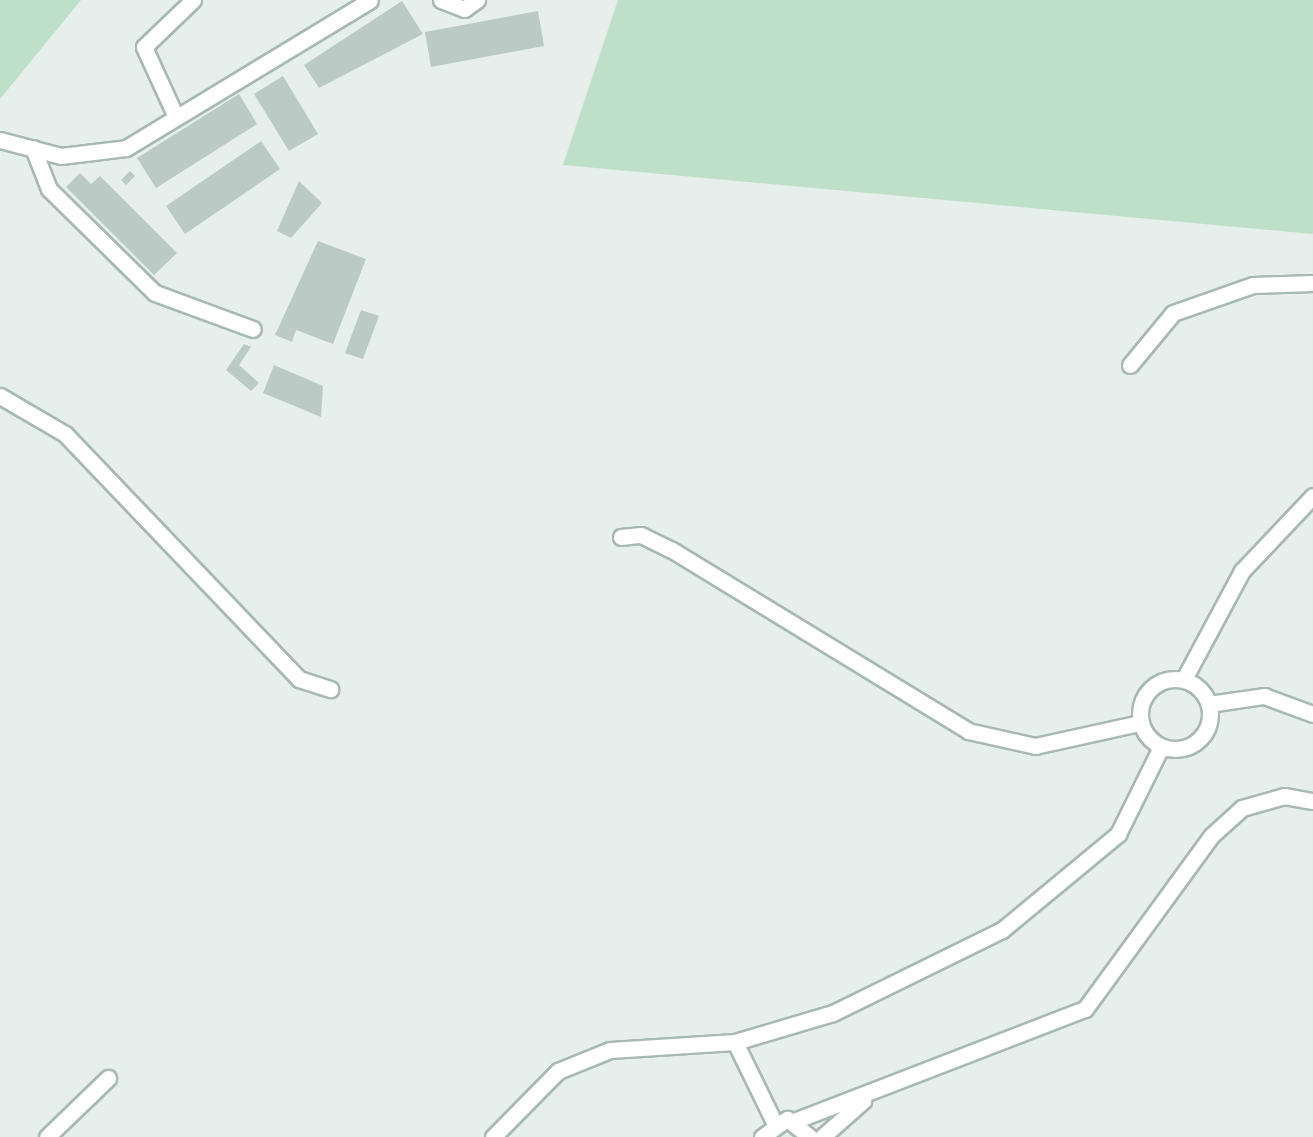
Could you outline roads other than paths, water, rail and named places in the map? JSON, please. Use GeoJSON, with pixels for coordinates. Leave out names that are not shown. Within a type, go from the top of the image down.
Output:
{"type":"FeatureCollection","features":[{"type":"Feature","properties":{"kind":"street"},"geometry":{"type":"LineString","coordinates":[[176,117],[144,47],[193,0]]}},
{"type":"Feature","properties":{"kind":"street"},"geometry":{"type":"LineString","coordinates":[[0,140],[99,157],[176,117],[370,0]]}},
{"type":"Feature","properties":{"kind":"street"},"geometry":{"type":"LineString","coordinates":[[441,0],[464,8],[477,0]]}},
{"type":"Feature","properties":{"kind":"street"},"geometry":{"type":"LineString","coordinates":[[33,148],[49,188],[155,293],[253,330]]}},
{"type":"Feature","properties":{"kind":"street"},"geometry":{"type":"LineString","coordinates":[[1130,365],[1173,313],[1253,285],[1313,283]]}},
{"type":"Feature","properties":{"kind":"street"},"geometry":{"type":"LineString","coordinates":[[0,396],[65,434],[299,679],[330,689]]}},
{"type":"Feature","properties":{"kind":"street"},"geometry":{"type":"LineString","coordinates":[[1140,723],[1150,687],[1184,679],[1242,570],[1313,496]]}},
{"type":"Feature","properties":{"kind":"street"},"geometry":{"type":"LineString","coordinates":[[621,537],[641,534],[672,550],[968,731],[1035,746],[1140,723]]}},
{"type":"Feature","properties":{"kind":"street"},"geometry":{"type":"LineString","coordinates":[[1184,679],[1209,704]]}},
{"type":"Feature","properties":{"kind":"street"},"geometry":{"type":"LineString","coordinates":[[1209,704],[1264,696],[1313,714]]}},
{"type":"Feature","properties":{"kind":"street"},"geometry":{"type":"LineString","coordinates":[[1162,746],[1200,740],[1209,704]]}},
{"type":"Feature","properties":{"kind":"street"},"geometry":{"type":"LineString","coordinates":[[1140,723],[1162,746]]}},
{"type":"Feature","properties":{"kind":"street"},"geometry":{"type":"LineString","coordinates":[[493,1137],[558,1071],[610,1050],[735,1042],[833,1014],[1002,930],[1065,887],[1118,834],[1162,746]]}},
{"type":"Feature","properties":{"kind":"street"},"geometry":{"type":"LineString","coordinates":[[762,1137],[774,1122],[794,1120],[879,1090],[1016,1028],[1085,1009],[1211,836],[1242,808],[1284,796],[1313,801]]}},
{"type":"Feature","properties":{"kind":"street"},"geometry":{"type":"LineString","coordinates":[[735,1042],[774,1122]]}},
{"type":"Feature","properties":{"kind":"street"},"geometry":{"type":"LineString","coordinates":[[47,1137],[108,1078]]}},
{"type":"Feature","properties":{"kind":"street"},"geometry":{"type":"LineString","coordinates":[[822,1137],[879,1090]]}},
{"type":"Feature","properties":{"kind":"street"},"geometry":{"type":"LineString","coordinates":[[794,1120],[810,1137]]}}]}
